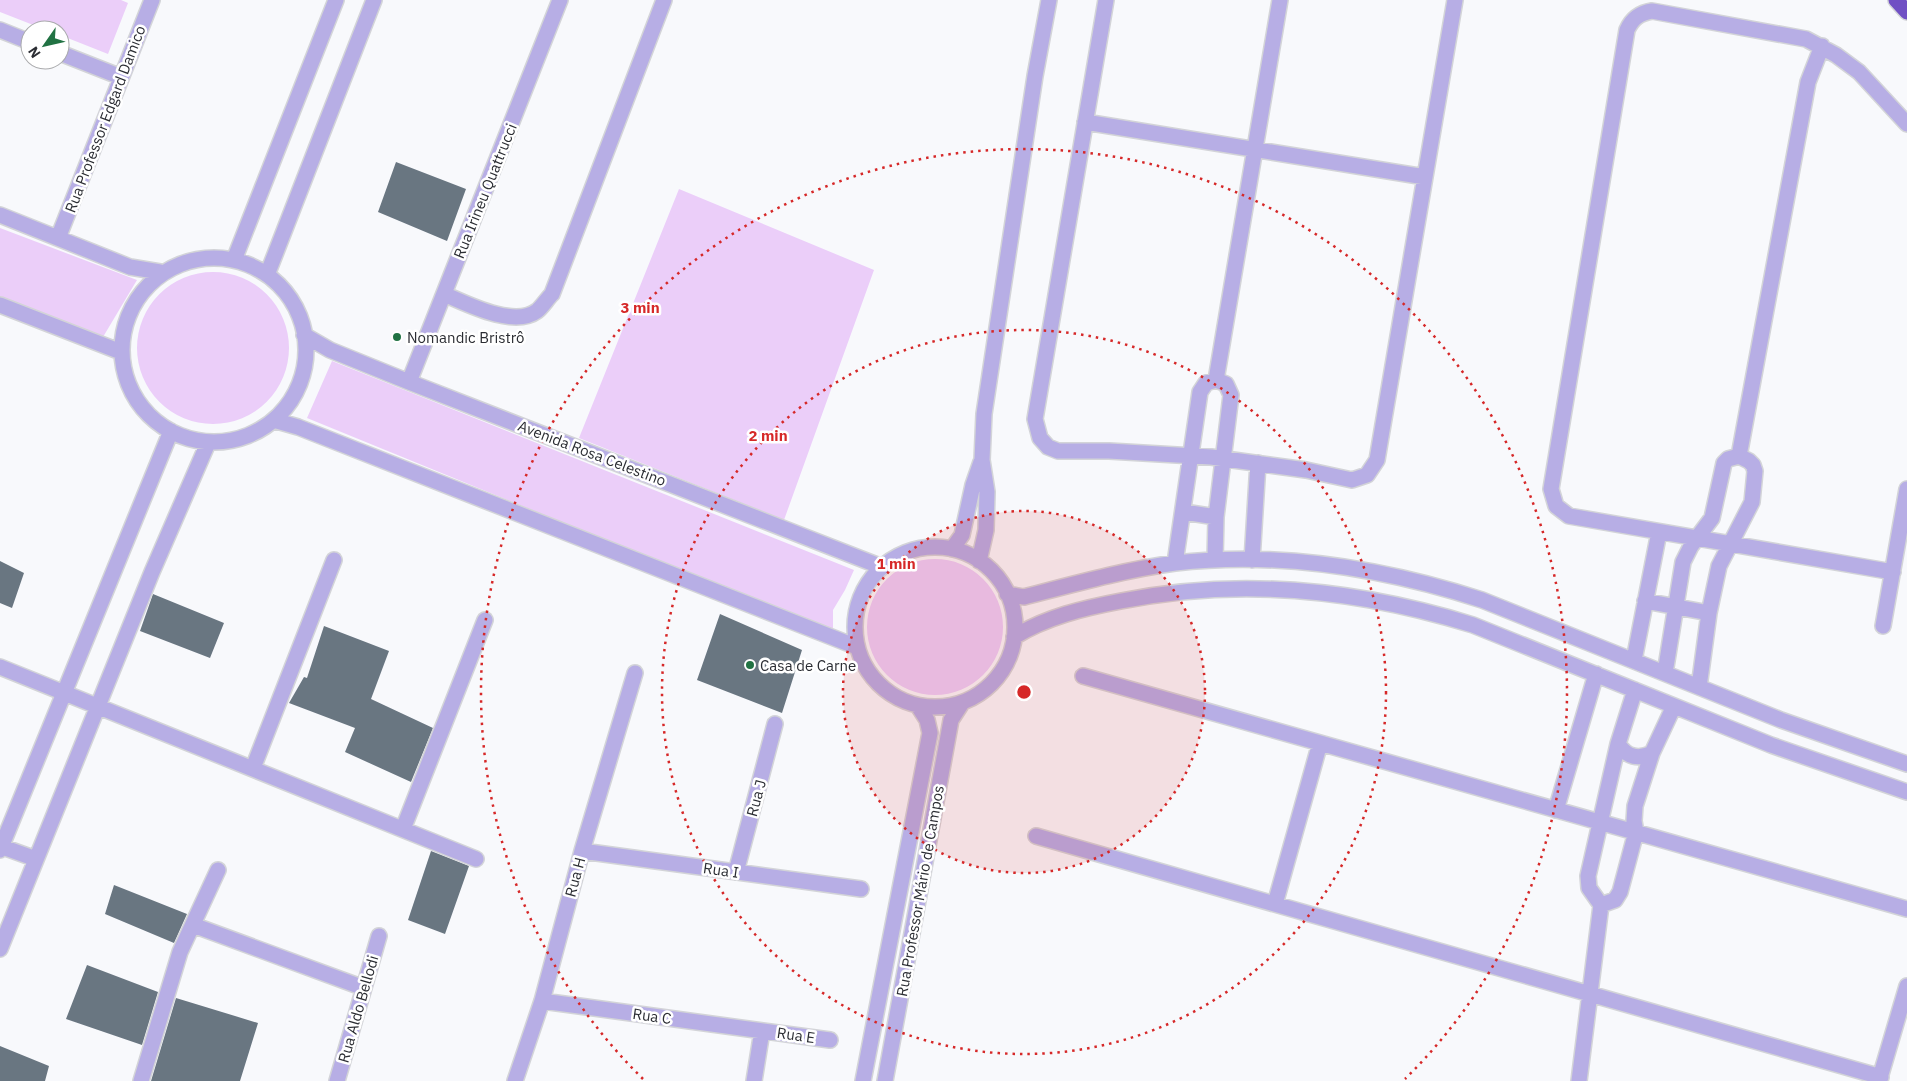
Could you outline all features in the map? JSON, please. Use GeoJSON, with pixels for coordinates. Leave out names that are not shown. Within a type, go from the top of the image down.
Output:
{"type":"FeatureCollection","features":[{"type":"Feature","properties":{"kind":"highway"},"geometry":{"type":"LineString","coordinates":[[1896,0],[1907,12]]}},
{"type":"Feature","properties":{"kind":"street","name":"Rua Professor Edgard Damico"},"geometry":{"type":"LineString","coordinates":[[58,238],[152,0]]}},
{"type":"Feature","properties":{"kind":"street"},"geometry":{"type":"LineString","coordinates":[[234,260],[336,0]]}},
{"type":"Feature","properties":{"kind":"street"},"geometry":{"type":"LineString","coordinates":[[267,275],[374,0]]}},
{"type":"Feature","properties":{"kind":"street","name":"Rua Irineu Quattrucci"},"geometry":{"type":"LineString","coordinates":[[409,382],[560,0]]}},
{"type":"Feature","properties":{"kind":"street"},"geometry":{"type":"LineString","coordinates":[[444,294],[481,310],[512,318],[536,312],[552,294],[664,0]]}},
{"type":"Feature","properties":{"kind":"street"},"geometry":{"type":"LineString","coordinates":[[979,561],[986,530],[987,502],[982,460],[986,404],[1035,76],[1049,0]]}},
{"type":"Feature","properties":{"kind":"street"},"geometry":{"type":"LineString","coordinates":[[1106,0],[1035,419],[1037,432],[1044,443],[1058,451],[1117,451],[1224,458],[1352,480],[1367,475],[1375,466],[1456,0]]}},
{"type":"Feature","properties":{"kind":"street"},"geometry":{"type":"LineString","coordinates":[[1216,380],[1280,0]]}},
{"type":"Feature","properties":{"kind":"street"},"geometry":{"type":"LineString","coordinates":[[1893,572],[1569,516],[1556,506],[1551,489],[1627,30],[1637,16],[1652,11],[1806,39],[1822,46],[1859,72],[1907,124]]}},
{"type":"Feature","properties":{"kind":"street"},"geometry":{"type":"LineString","coordinates":[[0,30],[20,38]]}},
{"type":"Feature","properties":{"kind":"street"},"geometry":{"type":"LineString","coordinates":[[1739,456],[1808,82],[1822,46]]}},
{"type":"Feature","properties":{"kind":"street"},"geometry":{"type":"LineString","coordinates":[[70,58],[122,77]]}},
{"type":"Feature","properties":{"kind":"street"},"geometry":{"type":"LineString","coordinates":[[1085,122],[1425,177]]}},
{"type":"Feature","properties":{"kind":"street"},"geometry":{"type":"LineString","coordinates":[[0,215],[130,267],[160,272]]}},
{"type":"Feature","properties":{"kind":"street"},"geometry":{"type":"LineString","coordinates":[[198,257],[234,260],[267,275],[294,302],[307,345],[303,377],[289,405],[277,420],[240,439],[208,443],[177,435],[149,416],[127,384],[121,352],[125,320],[137,295],[160,272],[198,257]]}},
{"type":"Feature","properties":{"kind":"street"},"geometry":{"type":"LineString","coordinates":[[0,305],[121,352]]}},
{"type":"Feature","properties":{"kind":"street","name":"Avenida Rosa Celestino"},"geometry":{"type":"LineString","coordinates":[[304,335],[330,350],[409,382],[882,567]]}},
{"type":"Feature","properties":{"kind":"street"},"geometry":{"type":"LineString","coordinates":[[1175,564],[1200,392],[1206,383],[1216,380],[1226,384],[1231,395],[1216,517],[1215,560]]}},
{"type":"Feature","properties":{"kind":"street"},"geometry":{"type":"LineString","coordinates":[[277,420],[857,647]]}},
{"type":"Feature","properties":{"kind":"street"},"geometry":{"type":"LineString","coordinates":[[36,859],[1,847],[66,694],[171,431]]}},
{"type":"Feature","properties":{"kind":"street"},"geometry":{"type":"LineString","coordinates":[[0,948],[97,705],[208,443]]}},
{"type":"Feature","properties":{"kind":"street"},"geometry":{"type":"LineString","coordinates":[[1665,673],[1683,562],[1697,538],[1712,518],[1722,468],[1728,459],[1739,456],[1749,460],[1755,471],[1752,502],[1745,520],[1729,544],[1719,566],[1709,614],[1699,687]]}},
{"type":"Feature","properties":{"kind":"street"},"geometry":{"type":"LineString","coordinates":[[952,549],[962,535],[973,485],[982,460]]}},
{"type":"Feature","properties":{"kind":"street"},"geometry":{"type":"LineString","coordinates":[[1252,560],[1258,463]]}},
{"type":"Feature","properties":{"kind":"street"},"geometry":{"type":"LineString","coordinates":[[1883,626],[1907,489]]}},
{"type":"Feature","properties":{"kind":"street"},"geometry":{"type":"LineString","coordinates":[[1184,512],[1216,517]]}},
{"type":"Feature","properties":{"kind":"street"},"geometry":{"type":"LineString","coordinates":[[1634,660],[1659,532]]}},
{"type":"Feature","properties":{"kind":"street"},"geometry":{"type":"LineString","coordinates":[[937,547],[952,549],[979,561],[995,576],[1007,594],[1012,608],[1014,637],[1011,652],[997,678],[987,688],[962,703],[933,707],[918,706],[891,694],[870,674],[857,647],[855,625],[859,603],[872,577],[894,558],[915,550],[937,547]]}},
{"type":"Feature","properties":{"kind":"street"},"geometry":{"type":"LineString","coordinates":[[253,768],[334,560]]}},
{"type":"Feature","properties":{"kind":"street"},"geometry":{"type":"LineString","coordinates":[[1007,594],[1024,597],[1103,576],[1175,564],[1215,560],[1296,561],[1402,577],[1450,590],[1521,614],[1781,720],[1907,764]]}},
{"type":"Feature","properties":{"kind":"street"},"geometry":{"type":"LineString","coordinates":[[1294,588],[1296,561]]}},
{"type":"Feature","properties":{"kind":"street"},"geometry":{"type":"LineString","coordinates":[[1014,637],[1033,625],[1071,613],[1148,595],[1221,588],[1294,588],[1396,603],[1473,625],[1771,745],[1907,792]]}},
{"type":"Feature","properties":{"kind":"street"},"geometry":{"type":"LineString","coordinates":[[1645,601],[1709,614]]}},
{"type":"Feature","properties":{"kind":"street"},"geometry":{"type":"LineString","coordinates":[[1511,640],[1521,614]]}},
{"type":"Feature","properties":{"kind":"street"},"geometry":{"type":"LineString","coordinates":[[403,829],[485,620]]}},
{"type":"Feature","properties":{"kind":"street"},"geometry":{"type":"LineString","coordinates":[[0,667],[476,859]]}},
{"type":"Feature","properties":{"kind":"street","name":"Rua H"},"geometry":{"type":"LineString","coordinates":[[515,1081],[542,1001],[582,851],[635,672]]}},
{"type":"Feature","properties":{"kind":"street"},"geometry":{"type":"LineString","coordinates":[[1556,810],[1596,674]]}},
{"type":"Feature","properties":{"kind":"street"},"geometry":{"type":"LineString","coordinates":[[1083,676],[1907,909]]}},
{"type":"Feature","properties":{"kind":"street"},"geometry":{"type":"LineString","coordinates":[[1579,1081],[1601,905],[1592,894],[1588,882],[1618,744],[1635,690]]}},
{"type":"Feature","properties":{"kind":"street","name":"Rua Professor Mário de Campos"},"geometry":{"type":"LineString","coordinates":[[885,1081],[951,720],[962,703]]}},
{"type":"Feature","properties":{"kind":"street","name":"Rua Professor Mário de Campos"},"geometry":{"type":"LineString","coordinates":[[864,1080],[930,733],[927,720],[918,706]]}},
{"type":"Feature","properties":{"kind":"street"},"geometry":{"type":"LineString","coordinates":[[1601,905],[1611,903],[1618,896],[1636,832],[1634,821],[1635,806],[1652,753],[1674,706]]}},
{"type":"Feature","properties":{"kind":"street"},"geometry":{"type":"LineString","coordinates":[[1771,745],[1781,720]]}},
{"type":"Feature","properties":{"kind":"street","name":"Rua J"},"geometry":{"type":"LineString","coordinates":[[736,872],[775,724]]}},
{"type":"Feature","properties":{"kind":"street"},"geometry":{"type":"LineString","coordinates":[[1275,904],[1320,743]]}},
{"type":"Feature","properties":{"kind":"street"},"geometry":{"type":"LineString","coordinates":[[1618,744],[1627,754],[1634,757],[1652,753]]}},
{"type":"Feature","properties":{"kind":"street"},"geometry":{"type":"LineString","coordinates":[[1036,836],[1880,1079],[1907,986]]}},
{"type":"Feature","properties":{"kind":"street","name":"Rua I"},"geometry":{"type":"LineString","coordinates":[[582,851],[861,889]]}},
{"type":"Feature","properties":{"kind":"street"},"geometry":{"type":"LineString","coordinates":[[141,1081],[180,952],[218,870]]}},
{"type":"Feature","properties":{"kind":"street"},"geometry":{"type":"LineString","coordinates":[[193,925],[364,988]]}},
{"type":"Feature","properties":{"kind":"street","name":"Rua Aldo Bellodi"},"geometry":{"type":"LineString","coordinates":[[338,1081],[379,936]]}},
{"type":"Feature","properties":{"kind":"street","name":"Rua C"},"geometry":{"type":"LineString","coordinates":[[542,1001],[762,1031]]}},
{"type":"Feature","properties":{"kind":"street"},"geometry":{"type":"LineString","coordinates":[[754,1081],[762,1031]]}},
{"type":"Feature","properties":{"kind":"street","name":"Rua E"},"geometry":{"type":"LineString","coordinates":[[762,1031],[830,1040]]}},
{"type":"Feature","properties":{"kind":"shaded area"},"geometry":{"type":"Polygon","coordinates":[[[0,0],[121,0],[128,3],[108,54],[70,39],[70,20],[20,20],[0,12],[0,0]]]}},
{"type":"Feature","properties":{"kind":"shaded area"},"geometry":{"type":"Polygon","coordinates":[[[679,189],[874,270],[784,520],[579,438],[679,189]]]}},
{"type":"Feature","properties":{"kind":"shaded area"},"geometry":{"type":"Polygon","coordinates":[[[0,228],[137,280],[103,337],[0,297],[0,228]]]}},
{"type":"Feature","properties":{"kind":"shaded area"},"geometry":{"type":"Polygon","coordinates":[[[213,272],[228,273],[242,277],[255,284],[267,294],[277,306],[284,319],[288,333],[288,363],[284,377],[277,390],[267,402],[255,412],[242,419],[228,423],[213,424],[198,423],[184,419],[171,412],[159,402],[149,390],[142,377],[138,363],[137,348],[138,333],[142,319],[149,306],[159,294],[171,284],[184,277],[198,273],[213,272]]]}},
{"type":"Feature","properties":{"kind":"shaded area"},"geometry":{"type":"Polygon","coordinates":[[[332,361],[854,570],[833,610],[833,633],[307,418],[332,361]]]}},
{"type":"Feature","properties":{"kind":"shaded area"},"geometry":{"type":"Polygon","coordinates":[[[935,559],[961,564],[973,570],[983,579],[992,589],[998,601],[1003,627],[998,653],[992,665],[983,675],[973,684],[961,690],[935,695],[909,690],[897,684],[887,675],[878,665],[872,653],[867,627],[872,601],[878,589],[887,579],[897,570],[909,564],[935,559]]]}},
{"type":"Feature","properties":{"kind":"building"},"geometry":{"type":"Polygon","coordinates":[[[396,162],[466,189],[447,241],[378,212],[396,162]]]}},
{"type":"Feature","properties":{"kind":"building"},"geometry":{"type":"Polygon","coordinates":[[[0,561],[24,573],[12,608],[0,603],[0,561]]]}},
{"type":"Feature","properties":{"kind":"building"},"geometry":{"type":"Polygon","coordinates":[[[153,594],[224,623],[210,658],[140,631],[153,594]]]}},
{"type":"Feature","properties":{"kind":"building","name":"Casa de Carne"},"geometry":{"type":"Polygon","coordinates":[[[720,614],[802,650],[782,713],[697,680],[720,614]]]}},
{"type":"Feature","properties":{"kind":"building"},"geometry":{"type":"Polygon","coordinates":[[[324,626],[389,651],[371,699],[433,728],[411,782],[345,752],[355,728],[289,703],[304,677],[307,678],[324,626]]]}},
{"type":"Feature","properties":{"kind":"building"},"geometry":{"type":"Polygon","coordinates":[[[431,851],[469,866],[445,934],[408,920],[431,851]]]}},
{"type":"Feature","properties":{"kind":"building"},"geometry":{"type":"Polygon","coordinates":[[[114,885],[187,914],[174,943],[105,914],[114,885]]]}},
{"type":"Feature","properties":{"kind":"building"},"geometry":{"type":"Polygon","coordinates":[[[87,965],[158,992],[142,1045],[66,1019],[87,965]]]}},
{"type":"Feature","properties":{"kind":"building"},"geometry":{"type":"Polygon","coordinates":[[[176,998],[258,1023],[240,1081],[151,1081],[176,998]]]}},
{"type":"Feature","properties":{"kind":"building"},"geometry":{"type":"Polygon","coordinates":[[[0,1046],[49,1066],[45,1081],[0,1081],[0,1046]]]}},
{"type":"Feature","properties":{"kind":"place","name":"Nomandic Bristrô"},"geometry":{"type":"Point","coordinates":[397,337]}},
{"type":"Feature","properties":{"kind":"place","name":"Casa de Carne"},"geometry":{"type":"Point","coordinates":[750,665]}}]}
